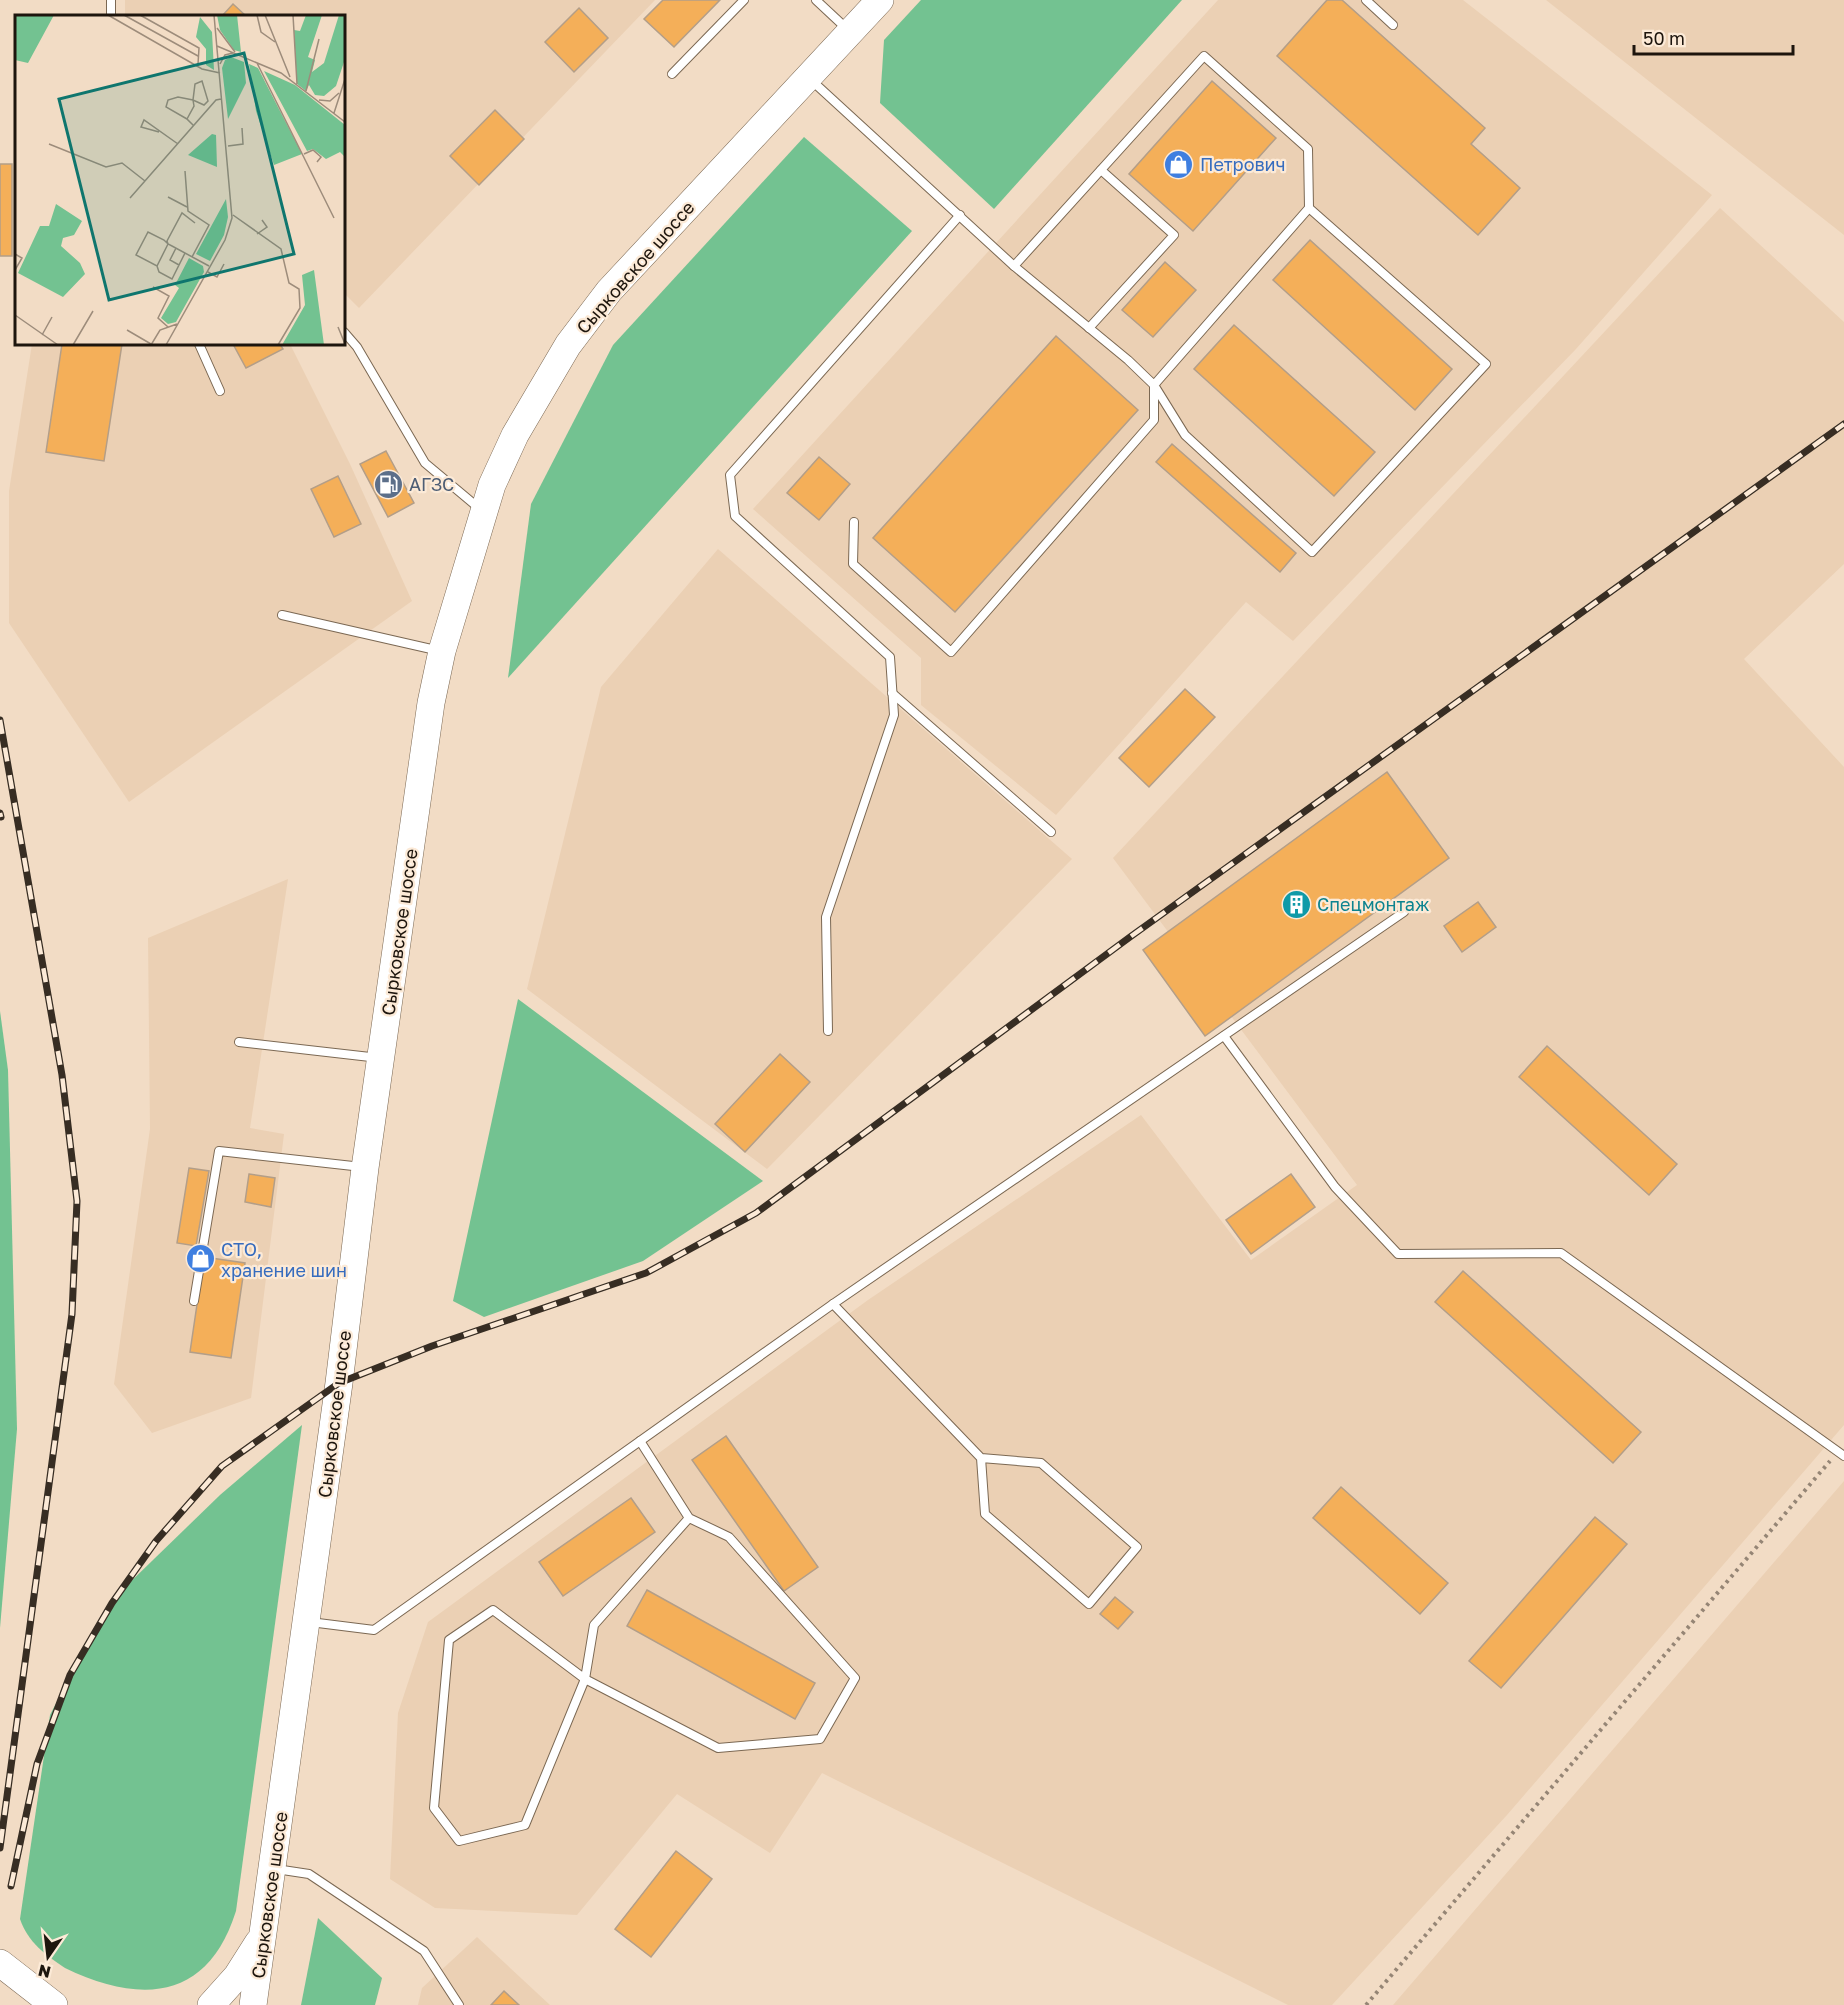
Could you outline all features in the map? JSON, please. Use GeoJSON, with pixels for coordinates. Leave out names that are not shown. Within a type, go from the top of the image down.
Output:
{"type":"FeatureCollection","features":[{"type":"Feature","properties":{"kind":"main road","name":"Сырковское шоссе"},"geometry":{"type":"LineString","coordinates":[[253,2005],[307,1622],[365,1168],[431,703],[442,651],[483,511],[515,435],[568,345],[609,291],[880,0]]}},
{"type":"Feature","properties":{"kind":"main road"},"geometry":{"type":"LineString","coordinates":[[211,2005],[237,1976],[264,1932]]}},
{"type":"Feature","properties":{"kind":"main road"},"geometry":{"type":"LineString","coordinates":[[0,1963],[54,2005]]}},
{"type":"Feature","properties":{"kind":"lane"},"geometry":{"type":"LineString","coordinates":[[672,74],[744,0]]}},
{"type":"Feature","properties":{"kind":"lane"},"geometry":{"type":"LineString","coordinates":[[816,0],[850,31]]}},
{"type":"Feature","properties":{"kind":"lane"},"geometry":{"type":"LineString","coordinates":[[1366,0],[1393,25]]}},
{"type":"Feature","properties":{"kind":"lane"},"geometry":{"type":"LineString","coordinates":[[854,522],[853,564],[951,652],[1154,420],[1154,385],[1309,208],[1308,149],[1204,56],[1014,266]]}},
{"type":"Feature","properties":{"kind":"lane"},"geometry":{"type":"LineString","coordinates":[[807,76],[1014,266],[1154,385],[1185,435],[1312,552],[1486,364],[1309,208]]}},
{"type":"Feature","properties":{"kind":"lane"},"geometry":{"type":"LineString","coordinates":[[1089,328],[1174,235],[1101,170]]}},
{"type":"Feature","properties":{"kind":"lane"},"geometry":{"type":"LineString","coordinates":[[828,1031],[826,917],[894,715],[890,657],[735,516],[730,475],[960,214]]}},
{"type":"Feature","properties":{"kind":"lane"},"geometry":{"type":"LineString","coordinates":[[345,333],[357,347],[425,463],[483,511]]}},
{"type":"Feature","properties":{"kind":"lane"},"geometry":{"type":"LineString","coordinates":[[199,345],[220,392]]}},
{"type":"Feature","properties":{"kind":"lane"},"geometry":{"type":"LineString","coordinates":[[282,615],[442,651]]}},
{"type":"Feature","properties":{"kind":"lane"},"geometry":{"type":"LineString","coordinates":[[892,693],[1051,832]]}},
{"type":"Feature","properties":{"kind":"lane"},"geometry":{"type":"LineString","coordinates":[[307,1622],[374,1630],[833,1304],[1404,912]]}},
{"type":"Feature","properties":{"kind":"lane"},"geometry":{"type":"LineString","coordinates":[[1224,1036],[1335,1187],[1398,1254],[1561,1253],[1841,1454]]}},
{"type":"Feature","properties":{"kind":"lane"},"geometry":{"type":"LineString","coordinates":[[239,1042],[381,1058]]}},
{"type":"Feature","properties":{"kind":"lane"},"geometry":{"type":"LineString","coordinates":[[194,1301],[219,1151],[365,1168]]}},
{"type":"Feature","properties":{"kind":"lane"},"geometry":{"type":"LineString","coordinates":[[833,1304],[981,1458],[985,1514],[1089,1604],[1137,1547],[1041,1463],[981,1458]]}},
{"type":"Feature","properties":{"kind":"lane"},"geometry":{"type":"LineString","coordinates":[[640,1441],[689,1518],[729,1537],[855,1678],[820,1738],[718,1748],[585,1679],[493,1610],[449,1640],[434,1808],[459,1841],[525,1825],[585,1679],[594,1625],[689,1518]]}},
{"type":"Feature","properties":{"kind":"lane"},"geometry":{"type":"LineString","coordinates":[[273,1869],[309,1874],[424,1951],[458,2005]]}},
{"type":"Feature","properties":{"kind":"path"},"geometry":{"type":"LineString","coordinates":[[1366,2005],[1841,1454]]}},
{"type":"Feature","properties":{"kind":"shaded area"},"geometry":{"type":"Polygon","coordinates":[[[125,0],[655,0],[359,308],[345,294],[345,15],[125,15],[125,0]]]}},
{"type":"Feature","properties":{"kind":"shaded area"},"geometry":{"type":"Polygon","coordinates":[[[1218,0],[1463,0],[1712,195],[1576,349],[1293,641],[1246,602],[1056,815],[921,705],[921,658],[753,509],[1218,0]]]}},
{"type":"Feature","properties":{"kind":"shaded area"},"geometry":{"type":"Polygon","coordinates":[[[1546,0],[1844,0],[1844,235],[1546,0]]]}},
{"type":"Feature","properties":{"kind":"shaded area"},"geometry":{"type":"Polygon","coordinates":[[[1720,208],[1844,322],[1844,564],[1744,659],[1844,767],[1844,1425],[1507,1815],[1332,2005],[1288,2005],[822,1773],[770,1853],[677,1794],[577,1915],[435,1908],[390,1879],[398,1713],[428,1622],[868,1300],[1141,1115],[1251,1260],[1357,1185],[1113,858],[1720,208]]]}},
{"type":"Feature","properties":{"kind":"shaded area"},"geometry":{"type":"Polygon","coordinates":[[[32,345],[290,345],[350,464],[412,601],[129,802],[9,623],[9,491],[32,345]]]}},
{"type":"Feature","properties":{"kind":"shaded area"},"geometry":{"type":"Polygon","coordinates":[[[718,549],[1072,859],[767,1169],[527,989],[601,687],[718,549]]]}},
{"type":"Feature","properties":{"kind":"shaded area","name":"СТО, хранение шин"},"geometry":{"type":"Polygon","coordinates":[[[288,879],[250,1128],[284,1134],[251,1398],[152,1433],[114,1384],[150,1129],[148,938],[288,879]]]}},
{"type":"Feature","properties":{"kind":"shaded area"},"geometry":{"type":"Polygon","coordinates":[[[1844,1481],[1844,2005],[1393,2005],[1844,1481]]]}},
{"type":"Feature","properties":{"kind":"shaded area"},"geometry":{"type":"Polygon","coordinates":[[[477,1937],[550,2005],[418,2005],[422,1988],[477,1937]]]}},
{"type":"Feature","properties":{"kind":"green space"},"geometry":{"type":"Polygon","coordinates":[[[921,0],[1182,0],[994,209],[880,103],[884,40],[921,0]]]}},
{"type":"Feature","properties":{"kind":"green space"},"geometry":{"type":"Polygon","coordinates":[[[804,137],[912,231],[508,678],[531,504],[613,345],[804,137]]]}},
{"type":"Feature","properties":{"kind":"green space"},"geometry":{"type":"Polygon","coordinates":[[[518,999],[763,1181],[643,1261],[484,1317],[453,1301],[518,999]]]}},
{"type":"Feature","properties":{"kind":"green space"},"geometry":{"type":"Polygon","coordinates":[[[0,1011],[8,1070],[17,1429],[0,1628],[0,1011]]]}},
{"type":"Feature","properties":{"kind":"green space"},"geometry":{"type":"Polygon","coordinates":[[[302,1425],[236,1911],[224,1941],[208,1963],[190,1978],[169,1987],[146,1990],[120,1987],[93,1980],[65,1968],[44,1953],[32,1941],[20,1919],[50,1715],[86,1645],[121,1591],[220,1495],[302,1425]]]}},
{"type":"Feature","properties":{"kind":"green space"},"geometry":{"type":"Polygon","coordinates":[[[318,1918],[382,1978],[375,2005],[301,2005],[318,1918]]]}},
{"type":"Feature","properties":{"kind":"building"},"geometry":{"type":"Polygon","coordinates":[[[663,0],[720,0],[674,47],[644,19],[663,0]]]}},
{"type":"Feature","properties":{"kind":"building"},"geometry":{"type":"Polygon","coordinates":[[[1327,0],[1342,0],[1485,128],[1471,144],[1520,188],[1478,235],[1277,56],[1327,0]]]}},
{"type":"Feature","properties":{"kind":"building"},"geometry":{"type":"Polygon","coordinates":[[[233,4],[245,15],[223,15],[233,4]]]}},
{"type":"Feature","properties":{"kind":"building"},"geometry":{"type":"Polygon","coordinates":[[[579,8],[608,38],[574,72],[545,42],[579,8]]]}},
{"type":"Feature","properties":{"kind":"building"},"geometry":{"type":"Polygon","coordinates":[[[1212,81],[1276,138],[1193,231],[1129,174],[1212,81]]]}},
{"type":"Feature","properties":{"kind":"building"},"geometry":{"type":"Polygon","coordinates":[[[495,110],[524,139],[479,185],[450,156],[495,110]]]}},
{"type":"Feature","properties":{"kind":"building"},"geometry":{"type":"Polygon","coordinates":[[[0,164],[12,164],[12,256],[0,256],[0,164]]]}},
{"type":"Feature","properties":{"kind":"building"},"geometry":{"type":"Polygon","coordinates":[[[1310,240],[1452,369],[1415,410],[1273,280],[1310,240]]]}},
{"type":"Feature","properties":{"kind":"building"},"geometry":{"type":"Polygon","coordinates":[[[1165,262],[1196,290],[1153,337],[1122,310],[1165,262]]]}},
{"type":"Feature","properties":{"kind":"building"},"geometry":{"type":"Polygon","coordinates":[[[1234,325],[1375,452],[1334,496],[1194,369],[1234,325]]]}},
{"type":"Feature","properties":{"kind":"building"},"geometry":{"type":"Polygon","coordinates":[[[1056,336],[1138,410],[955,612],[873,538],[1056,336]]]}},
{"type":"Feature","properties":{"kind":"building"},"geometry":{"type":"Polygon","coordinates":[[[62,345],[122,345],[104,461],[46,452],[62,345]]]}},
{"type":"Feature","properties":{"kind":"building"},"geometry":{"type":"Polygon","coordinates":[[[234,345],[281,345],[283,349],[246,368],[234,345]]]}},
{"type":"Feature","properties":{"kind":"building"},"geometry":{"type":"Polygon","coordinates":[[[1172,444],[1296,553],[1280,572],[1156,462],[1172,444]]]}},
{"type":"Feature","properties":{"kind":"building"},"geometry":{"type":"Polygon","coordinates":[[[386,451],[414,503],[388,517],[360,464],[386,451]]]}},
{"type":"Feature","properties":{"kind":"building"},"geometry":{"type":"Polygon","coordinates":[[[819,457],[850,484],[819,520],[787,493],[819,457]]]}},
{"type":"Feature","properties":{"kind":"building"},"geometry":{"type":"Polygon","coordinates":[[[338,476],[361,524],[334,537],[311,489],[338,476]]]}},
{"type":"Feature","properties":{"kind":"building"},"geometry":{"type":"Polygon","coordinates":[[[1185,689],[1215,717],[1149,787],[1119,758],[1185,689]]]}},
{"type":"Feature","properties":{"kind":"building","name":"Спецмонтаж"},"geometry":{"type":"Polygon","coordinates":[[[1387,772],[1449,858],[1205,1036],[1143,950],[1387,772]]]}},
{"type":"Feature","properties":{"kind":"building"},"geometry":{"type":"Polygon","coordinates":[[[1478,902],[1496,927],[1462,952],[1444,926],[1478,902]]]}},
{"type":"Feature","properties":{"kind":"building"},"geometry":{"type":"Polygon","coordinates":[[[1547,1046],[1677,1164],[1649,1195],[1519,1077],[1547,1046]]]}},
{"type":"Feature","properties":{"kind":"building"},"geometry":{"type":"Polygon","coordinates":[[[780,1054],[810,1082],[745,1152],[715,1124],[780,1054]]]}},
{"type":"Feature","properties":{"kind":"building"},"geometry":{"type":"Polygon","coordinates":[[[189,1168],[209,1171],[196,1246],[177,1243],[189,1168]]]}},
{"type":"Feature","properties":{"kind":"building"},"geometry":{"type":"Polygon","coordinates":[[[249,1174],[275,1178],[271,1207],[245,1202],[249,1174]]]}},
{"type":"Feature","properties":{"kind":"building"},"geometry":{"type":"Polygon","coordinates":[[[1291,1174],[1315,1207],[1251,1254],[1226,1220],[1291,1174]]]}},
{"type":"Feature","properties":{"kind":"building"},"geometry":{"type":"Polygon","coordinates":[[[204,1257],[245,1263],[231,1358],[190,1352],[204,1257]]]}},
{"type":"Feature","properties":{"kind":"building"},"geometry":{"type":"Polygon","coordinates":[[[1463,1271],[1641,1432],[1613,1463],[1435,1302],[1463,1271]]]}},
{"type":"Feature","properties":{"kind":"building"},"geometry":{"type":"Polygon","coordinates":[[[726,1436],[818,1567],[784,1591],[692,1460],[726,1436]]]}},
{"type":"Feature","properties":{"kind":"building"},"geometry":{"type":"Polygon","coordinates":[[[1341,1487],[1448,1583],[1420,1614],[1313,1518],[1341,1487]]]}},
{"type":"Feature","properties":{"kind":"building"},"geometry":{"type":"Polygon","coordinates":[[[631,1498],[655,1532],[563,1596],[539,1562],[631,1498]]]}},
{"type":"Feature","properties":{"kind":"building"},"geometry":{"type":"Polygon","coordinates":[[[1595,1517],[1627,1544],[1501,1688],[1469,1661],[1595,1517]]]}},
{"type":"Feature","properties":{"kind":"building"},"geometry":{"type":"Polygon","coordinates":[[[647,1590],[815,1683],[795,1719],[627,1626],[647,1590]]]}},
{"type":"Feature","properties":{"kind":"building"},"geometry":{"type":"Polygon","coordinates":[[[1115,1597],[1133,1612],[1118,1629],[1100,1614],[1115,1597]]]}},
{"type":"Feature","properties":{"kind":"building"},"geometry":{"type":"Polygon","coordinates":[[[676,1851],[712,1879],[651,1957],[615,1929],[676,1851]]]}},
{"type":"Feature","properties":{"kind":"building"},"geometry":{"type":"Polygon","coordinates":[[[504,1991],[519,2005],[491,2005],[504,1991]]]}},
{"type":"Feature","properties":{"kind":"railway"},"geometry":{"type":"LineString","coordinates":[[11,1886],[37,1764],[70,1675],[112,1603],[156,1541],[222,1466],[339,1383],[432,1346],[646,1273],[756,1213],[1130,937],[1844,424]]}},
{"type":"Feature","properties":{"kind":"railway"},"geometry":{"type":"LineString","coordinates":[[0,720],[62,1075],[77,1201],[72,1314],[0,1848]]}},
{"type":"Feature","properties":{"kind":"railway"},"geometry":{"type":"LineString","coordinates":[[0,813],[1,817]]}},
{"type":"Feature","properties":{"kind":"place","name":"Петрович"},"geometry":{"type":"Point","coordinates":[1179,164]}},
{"type":"Feature","properties":{"kind":"place","name":"АГЗС"},"geometry":{"type":"Point","coordinates":[388,484]}},
{"type":"Feature","properties":{"kind":"place","name":"Спецмонтаж"},"geometry":{"type":"Point","coordinates":[1296,904]}},
{"type":"Feature","properties":{"kind":"place","name":"СТО, хранение шин"},"geometry":{"type":"Point","coordinates":[200,1259]}}]}
